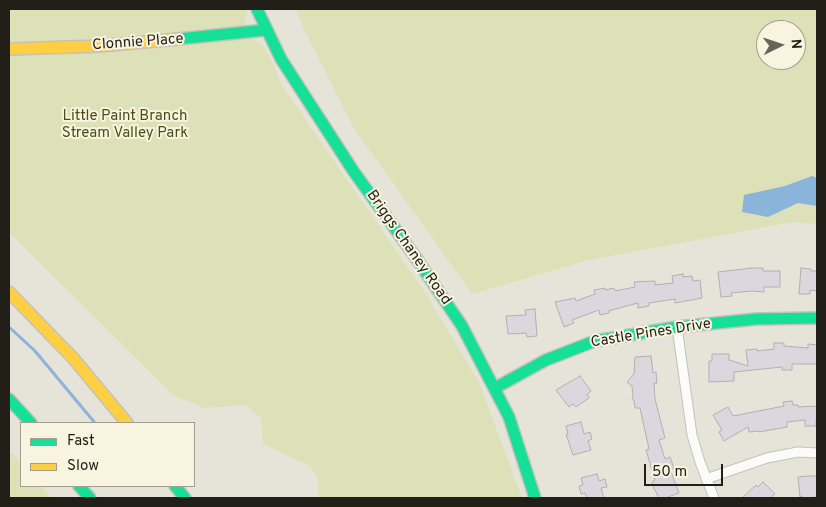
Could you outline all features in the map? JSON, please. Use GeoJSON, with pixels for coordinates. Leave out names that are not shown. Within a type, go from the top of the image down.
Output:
{"type":"FeatureCollection","features":[{"type":"Feature","properties":{"kind":"main road","name":"Briggs Chaney Road"},"geometry":{"type":"LineString","coordinates":[[257,9],[281,59],[354,172],[454,312],[509,417],[535,498]]}},
{"type":"Feature","properties":{"kind":"main road","name":"Clonnie Place"},"geometry":{"type":"LineString","coordinates":[[9,49],[100,46],[232,35],[266,30]]}},
{"type":"Feature","properties":{"kind":"main road"},"geometry":{"type":"LineString","coordinates":[[9,292],[72,358],[126,422]]}},
{"type":"Feature","properties":{"kind":"main road","name":"Castle Pines Drive"},"geometry":{"type":"LineString","coordinates":[[495,388],[546,360],[595,340],[677,327],[757,319],[817,318]]}},
{"type":"Feature","properties":{"kind":"main road"},"geometry":{"type":"LineString","coordinates":[[9,399],[30,422]]}},
{"type":"Feature","properties":{"kind":"main road"},"geometry":{"type":"LineString","coordinates":[[9,411],[20,423]]}},
{"type":"Feature","properties":{"kind":"main road"},"geometry":{"type":"LineString","coordinates":[[80,487],[90,498]]}},
{"type":"Feature","properties":{"kind":"main road"},"geometry":{"type":"LineString","coordinates":[[85,487],[94,498]]}},
{"type":"Feature","properties":{"kind":"main road"},"geometry":{"type":"LineString","coordinates":[[176,487],[185,498]]}},
{"type":"Feature","properties":{"kind":"street"},"geometry":{"type":"LineString","coordinates":[[677,327],[692,435],[706,480],[714,498]]}},
{"type":"Feature","properties":{"kind":"street"},"geometry":{"type":"LineString","coordinates":[[706,480],[767,458],[798,452],[817,453]]}},
{"type":"Feature","properties":{"kind":"green space","name":"Little Paint Branch Stream Valley Park"},"geometry":{"type":"Polygon","coordinates":[[[9,9],[248,9],[245,22],[253,39],[262,44],[271,59],[281,84],[422,288],[479,382],[522,498],[318,498],[318,478],[310,466],[263,444],[261,418],[245,405],[204,408],[173,395],[9,232],[9,9]]]}},
{"type":"Feature","properties":{"kind":"green space"},"geometry":{"type":"Polygon","coordinates":[[[296,9],[817,9],[817,224],[793,222],[589,260],[472,294],[355,130],[304,29],[296,9]]]}},
{"type":"Feature","properties":{"kind":"green space"},"geometry":{"type":"Polygon","coordinates":[[[9,452],[20,462],[20,487],[42,487],[52,498],[9,498],[9,452]]]}},
{"type":"Feature","properties":{"kind":"water"},"geometry":{"type":"Polygon","coordinates":[[[812,176],[817,178],[817,206],[798,203],[768,217],[742,212],[744,195],[785,186],[812,176]]]}},
{"type":"Feature","properties":{"kind":"building"},"geometry":{"type":"Polygon","coordinates":[[[763,268],[763,271],[780,271],[780,287],[764,287],[764,292],[731,293],[732,296],[721,297],[718,272],[763,268]]]}},
{"type":"Feature","properties":{"kind":"building"},"geometry":{"type":"Polygon","coordinates":[[[801,268],[817,271],[817,291],[810,290],[810,294],[799,294],[801,268]]]}},
{"type":"Feature","properties":{"kind":"building"},"geometry":{"type":"Polygon","coordinates":[[[683,274],[683,277],[692,276],[693,281],[700,280],[702,298],[675,303],[675,299],[649,303],[649,306],[638,308],[638,303],[600,315],[599,310],[572,320],[574,323],[564,327],[555,302],[575,298],[576,301],[595,294],[594,290],[614,288],[615,291],[635,287],[634,282],[655,281],[655,285],[673,283],[672,276],[683,274]]]}},
{"type":"Feature","properties":{"kind":"building"},"geometry":{"type":"Polygon","coordinates":[[[535,309],[537,336],[527,337],[526,333],[508,334],[506,316],[526,315],[525,310],[535,309]]]}},
{"type":"Feature","properties":{"kind":"building"},"geometry":{"type":"Polygon","coordinates":[[[774,343],[784,343],[784,346],[808,348],[808,344],[817,345],[817,364],[792,364],[792,370],[782,370],[782,367],[734,372],[734,381],[709,382],[709,361],[712,361],[712,354],[729,354],[729,360],[748,366],[746,350],[774,349],[774,343]]]}},
{"type":"Feature","properties":{"kind":"building"},"geometry":{"type":"Polygon","coordinates":[[[651,356],[653,373],[656,372],[657,383],[654,383],[655,399],[665,438],[659,440],[665,459],[670,457],[674,468],[670,469],[679,493],[665,498],[659,498],[653,488],[652,482],[655,480],[646,450],[649,449],[640,408],[635,408],[632,398],[632,386],[627,382],[634,374],[635,357],[651,356]]]}},
{"type":"Feature","properties":{"kind":"building"},"geometry":{"type":"Polygon","coordinates":[[[580,376],[591,391],[587,395],[589,398],[576,407],[573,404],[569,407],[556,390],[580,376]]]}},
{"type":"Feature","properties":{"kind":"building"},"geometry":{"type":"Polygon","coordinates":[[[792,401],[793,405],[798,405],[798,407],[817,406],[816,426],[805,426],[805,420],[787,422],[787,427],[759,432],[749,432],[748,427],[724,441],[719,432],[722,430],[713,415],[728,407],[733,416],[784,406],[783,402],[792,401]]]}},
{"type":"Feature","properties":{"kind":"building"},"geometry":{"type":"Polygon","coordinates":[[[581,422],[584,434],[590,432],[592,439],[588,441],[591,450],[573,455],[566,434],[568,434],[566,426],[581,422]]]}},
{"type":"Feature","properties":{"kind":"building"},"geometry":{"type":"Polygon","coordinates":[[[597,474],[599,481],[605,479],[607,487],[601,488],[604,498],[587,498],[585,493],[581,494],[579,486],[583,485],[581,478],[597,474]]]}},
{"type":"Feature","properties":{"kind":"building"},"geometry":{"type":"Polygon","coordinates":[[[817,476],[817,497],[802,498],[802,496],[800,497],[798,477],[817,476]]]}},
{"type":"Feature","properties":{"kind":"building"},"geometry":{"type":"Polygon","coordinates":[[[763,482],[775,494],[770,498],[742,498],[756,485],[758,487],[763,482]]]}},
{"type":"Feature","properties":{"kind":"waterway"},"geometry":{"type":"LineString","coordinates":[[9,327],[35,351],[94,422]]}},
{"type":"Feature","properties":{"kind":"traffic: fast"},"geometry":{"type":"LineString","coordinates":[[257,9],[281,59],[354,172],[462,326],[509,417],[535,498]]}},
{"type":"Feature","properties":{"kind":"traffic: fast"},"geometry":{"type":"LineString","coordinates":[[178,39],[266,30]]}},
{"type":"Feature","properties":{"kind":"traffic: fast"},"geometry":{"type":"LineString","coordinates":[[495,388],[546,360],[595,341],[677,327],[757,319],[817,318]]}},
{"type":"Feature","properties":{"kind":"traffic: fast"},"geometry":{"type":"LineString","coordinates":[[9,399],[30,422]]}},
{"type":"Feature","properties":{"kind":"traffic: fast"},"geometry":{"type":"LineString","coordinates":[[80,487],[90,498]]}},
{"type":"Feature","properties":{"kind":"traffic: fast"},"geometry":{"type":"LineString","coordinates":[[176,487],[185,498]]}},
{"type":"Feature","properties":{"kind":"traffic: slow"},"geometry":{"type":"LineString","coordinates":[[9,49],[100,46],[178,39]]}},
{"type":"Feature","properties":{"kind":"traffic: slow"},"geometry":{"type":"LineString","coordinates":[[9,292],[73,358],[126,422]]}}]}
